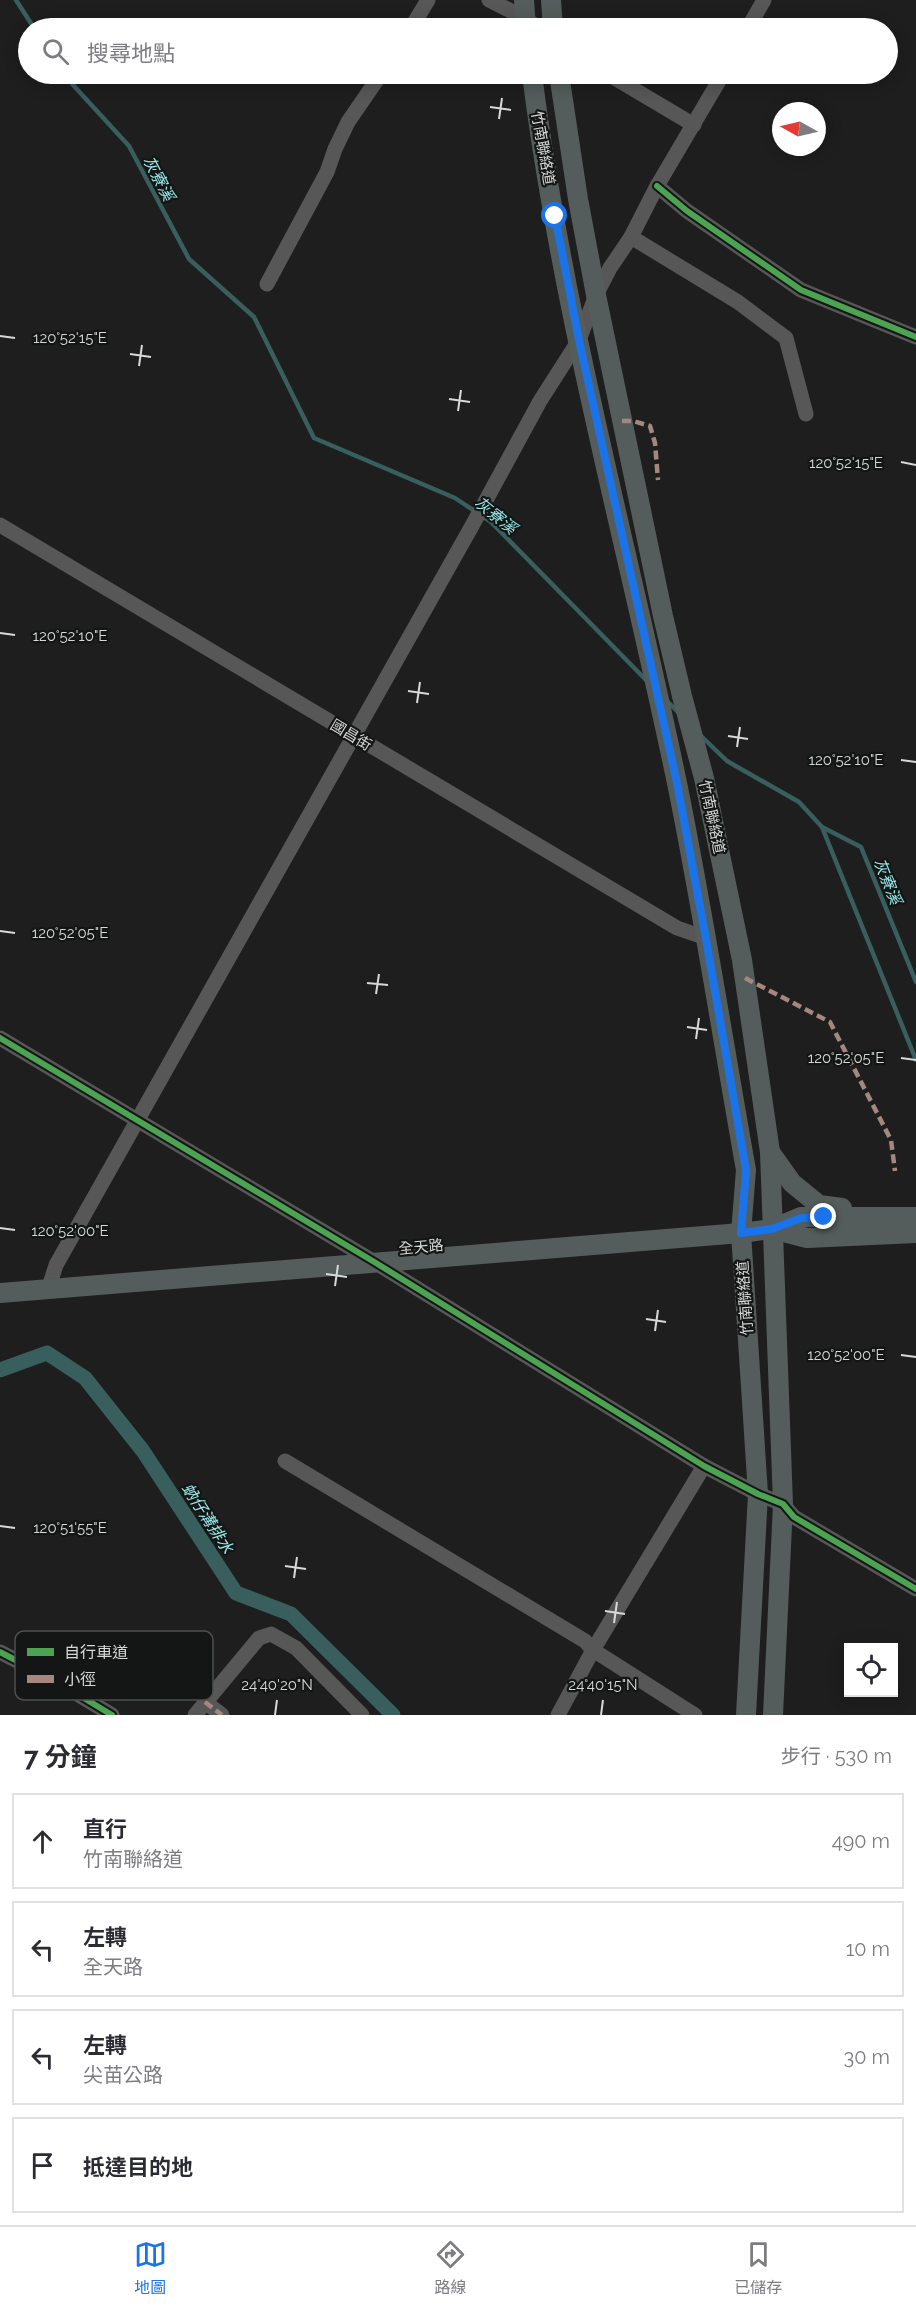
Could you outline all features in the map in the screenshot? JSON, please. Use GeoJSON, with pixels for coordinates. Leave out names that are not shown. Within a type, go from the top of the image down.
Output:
{"type":"FeatureCollection","features":[{"type":"Feature","properties":{"kind":"main road"},"geometry":{"type":"LineString","coordinates":[[551,0],[552,18]]}},
{"type":"Feature","properties":{"kind":"main road","name":"竹南聯絡道"},"geometry":{"type":"LineString","coordinates":[[534,84],[555,216],[579,340],[677,783],[746,1170],[741,1233],[758,1494],[746,1715]]}},
{"type":"Feature","properties":{"kind":"main road","name":"竹南聯絡道"},"geometry":{"type":"LineString","coordinates":[[561,84],[578,200],[596,295],[663,616],[704,778],[742,960],[770,1152],[783,1504],[773,1715]]}},
{"type":"Feature","properties":{"kind":"main road"},"geometry":{"type":"LineString","coordinates":[[770,1152],[792,1183],[819,1205],[908,1225]]}},
{"type":"Feature","properties":{"kind":"main road"},"geometry":{"type":"LineString","coordinates":[[772,1229],[807,1238],[908,1225]]}},
{"type":"Feature","properties":{"kind":"main road","name":"全天路"},"geometry":{"type":"LineString","coordinates":[[0,1293],[772,1229]]}},
{"type":"Feature","properties":{"kind":"street"},"geometry":{"type":"LineString","coordinates":[[417,18],[428,0]]}},
{"type":"Feature","properties":{"kind":"street"},"geometry":{"type":"LineString","coordinates":[[489,0],[526,18]]}},
{"type":"Feature","properties":{"kind":"street"},"geometry":{"type":"LineString","coordinates":[[754,18],[764,0]]}},
{"type":"Feature","properties":{"kind":"street"},"geometry":{"type":"LineString","coordinates":[[267,284],[327,172],[335,148],[348,122],[374,84]]}},
{"type":"Feature","properties":{"kind":"street"},"geometry":{"type":"LineString","coordinates":[[625,84],[694,125]]}},
{"type":"Feature","properties":{"kind":"street"},"geometry":{"type":"LineString","coordinates":[[48,1290],[56,1265],[540,401],[579,340],[596,295],[610,268],[717,84]]}},
{"type":"Feature","properties":{"kind":"street"},"geometry":{"type":"LineString","coordinates":[[657,186],[687,211],[801,290],[916,337]]}},
{"type":"Feature","properties":{"kind":"street"},"geometry":{"type":"LineString","coordinates":[[630,237],[738,302],[786,338],[806,414]]}},
{"type":"Feature","properties":{"kind":"street","name":"國昌街"},"geometry":{"type":"LineString","coordinates":[[0,525],[678,928],[706,939]]}},
{"type":"Feature","properties":{"kind":"street"},"geometry":{"type":"LineString","coordinates":[[0,1038],[376,1263],[704,1466],[758,1494],[783,1504],[794,1517],[916,1589]]}},
{"type":"Feature","properties":{"kind":"street"},"geometry":{"type":"LineString","coordinates":[[285,1461],[585,1641],[593,1650],[695,1715]]}},
{"type":"Feature","properties":{"kind":"street"},"geometry":{"type":"LineString","coordinates":[[558,1715],[593,1650],[704,1466]]}},
{"type":"Feature","properties":{"kind":"street"},"geometry":{"type":"LineString","coordinates":[[213,1692],[258,1638],[271,1634],[296,1648],[362,1715]]}},
{"type":"Feature","properties":{"kind":"street"},"geometry":{"type":"LineString","coordinates":[[0,1652],[15,1660]]}},
{"type":"Feature","properties":{"kind":"street"},"geometry":{"type":"LineString","coordinates":[[87,1700],[112,1715]]}},
{"type":"Feature","properties":{"kind":"street"},"geometry":{"type":"LineString","coordinates":[[195,1715],[205,1702],[222,1715]]}},
{"type":"Feature","properties":{"kind":"waterway","name":"灰寮溪"},"geometry":{"type":"LineString","coordinates":[[16,0],[28,18]]}},
{"type":"Feature","properties":{"kind":"waterway","name":"灰寮溪"},"geometry":{"type":"LineString","coordinates":[[72,84],[129,146],[189,259],[254,317],[314,438],[455,498],[491,522],[647,681]]}},
{"type":"Feature","properties":{"kind":"waterway","name":"灰寮溪"},"geometry":{"type":"LineString","coordinates":[[666,700],[679,713]]}},
{"type":"Feature","properties":{"kind":"waterway","name":"灰寮溪"},"geometry":{"type":"LineString","coordinates":[[699,734],[727,761],[799,802],[822,827],[861,847],[916,982]]}},
{"type":"Feature","properties":{"kind":"waterway"},"geometry":{"type":"LineString","coordinates":[[822,827],[916,1060]]}},
{"type":"Feature","properties":{"kind":"waterway","name":"蚋仔溝排水"},"geometry":{"type":"LineString","coordinates":[[0,1370],[47,1353],[85,1378],[143,1451],[236,1593],[291,1614],[393,1715]]}},
{"type":"Feature","properties":{"kind":"marked path"},"geometry":{"type":"LineString","coordinates":[[622,421],[633,421],[650,426],[655,443],[658,480]]}},
{"type":"Feature","properties":{"kind":"marked path"},"geometry":{"type":"LineString","coordinates":[[745,978],[830,1022],[891,1140],[895,1171]]}},
{"type":"Feature","properties":{"kind":"marked path"},"geometry":{"type":"LineString","coordinates":[[205,1702],[222,1715]]}},
{"type":"Feature","properties":{"kind":"cycle path"},"geometry":{"type":"LineString","coordinates":[[657,186],[687,211],[801,290],[916,337]]}},
{"type":"Feature","properties":{"kind":"cycle path"},"geometry":{"type":"LineString","coordinates":[[0,1038],[376,1263],[704,1466],[758,1494],[783,1504],[794,1517],[916,1589]]}},
{"type":"Feature","properties":{"kind":"cycle path"},"geometry":{"type":"LineString","coordinates":[[0,1652],[15,1660]]}},
{"type":"Feature","properties":{"kind":"cycle path"},"geometry":{"type":"LineString","coordinates":[[87,1700],[112,1715]]}},
{"type":"Feature","properties":{"kind":"route"},"geometry":{"type":"LineString","coordinates":[[555,216],[579,340],[677,783],[706,939],[746,1170],[741,1233],[772,1229],[801,1218],[824,1217]]}}]}
